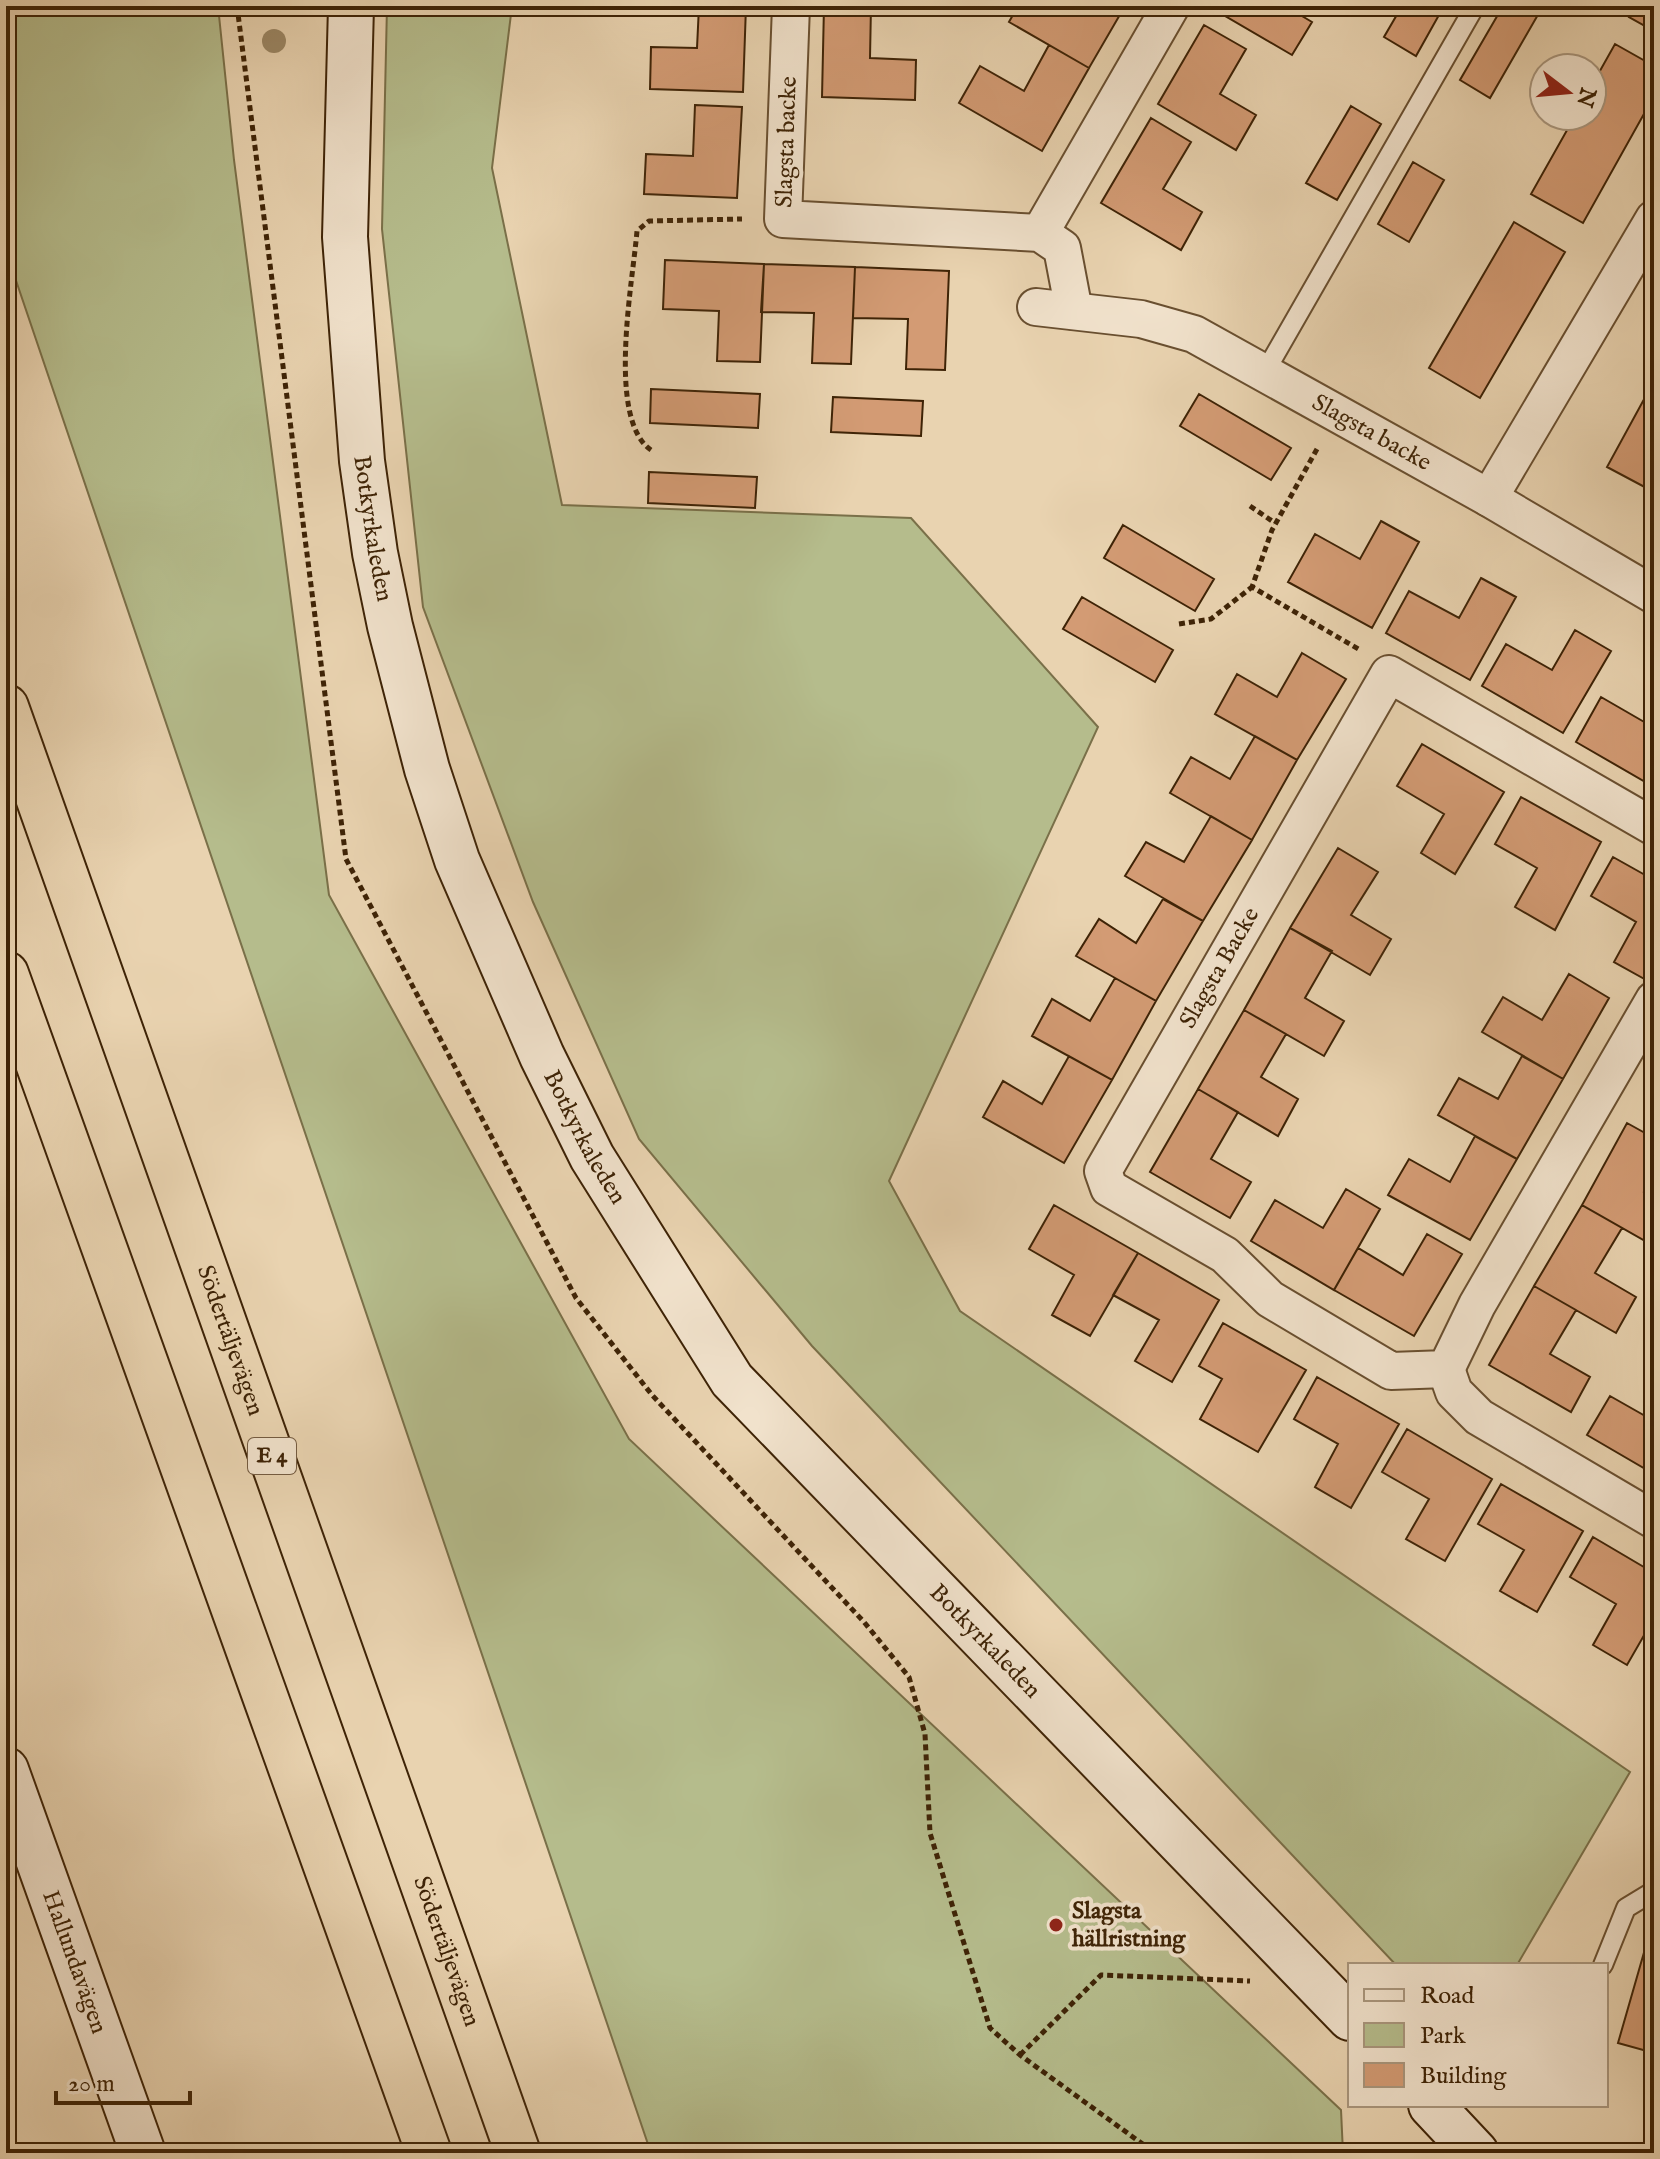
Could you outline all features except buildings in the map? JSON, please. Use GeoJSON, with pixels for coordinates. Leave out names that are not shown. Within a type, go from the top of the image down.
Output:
{"type":"FeatureCollection","features":[{"type":"Feature","properties":{"kind":"highway","name":"Södertäljevägen"},"geometry":{"type":"LineString","coordinates":[[6,707],[518,2153]]}},
{"type":"Feature","properties":{"kind":"highway"},"geometry":{"type":"LineString","coordinates":[[6,974],[429,2153]]}},
{"type":"Feature","properties":{"kind":"main road","name":"Botkyrkaleden"},"geometry":{"type":"LineString","coordinates":[[351,6],[344,146],[345,252],[362,461],[375,553],[427,769],[457,860],[542,1056],[592,1157],[732,1380],[1348,2016]]}},
{"type":"Feature","properties":{"kind":"main road","name":"Hallundavägen"},"geometry":{"type":"LineString","coordinates":[[6,1770],[143,2153]]}},
{"type":"Feature","properties":{"kind":"main road"},"geometry":{"type":"LineString","coordinates":[[1433,2107],[1476,2153]]}},
{"type":"Feature","properties":{"kind":"street","name":"Slagsta backe"},"geometry":{"type":"LineString","coordinates":[[791,6],[783,219],[1040,233]]}},
{"type":"Feature","properties":{"kind":"street"},"geometry":{"type":"LineString","coordinates":[[1074,311],[1062,248],[1040,233],[1171,6]]}},
{"type":"Feature","properties":{"kind":"street"},"geometry":{"type":"LineString","coordinates":[[1489,498],[1654,219]]}},
{"type":"Feature","properties":{"kind":"street","name":"Slagsta backe"},"geometry":{"type":"LineString","coordinates":[[1036,307],[1141,319],[1194,334],[1489,498],[1654,595]]}},
{"type":"Feature","properties":{"kind":"street"},"geometry":{"type":"LineString","coordinates":[[1389,674],[1654,827]]}},
{"type":"Feature","properties":{"kind":"street","name":"Slagsta Backe"},"geometry":{"type":"LineString","coordinates":[[1389,674],[1103,1171],[1109,1188],[1225,1255],[1270,1299],[1391,1371],[1446,1369]]}},
{"type":"Feature","properties":{"kind":"street"},"geometry":{"type":"LineString","coordinates":[[1654,1000],[1477,1305],[1446,1369],[1454,1392],[1479,1417],[1654,1520]]}},
{"type":"Feature","properties":{"kind":"lane"},"geometry":{"type":"LineString","coordinates":[[1265,372],[1475,6]]}},
{"type":"Feature","properties":{"kind":"lane"},"geometry":{"type":"LineString","coordinates":[[1604,1963],[1626,1908],[1654,1891]]}},
{"type":"Feature","properties":{"kind":"path"},"geometry":{"type":"LineString","coordinates":[[651,450],[634,432],[626,393],[637,231],[649,221],[783,219]]}},
{"type":"Feature","properties":{"kind":"path"},"geometry":{"type":"LineString","coordinates":[[1179,624],[1211,619],[1252,587],[1275,523],[1337,414]]}},
{"type":"Feature","properties":{"kind":"path"},"geometry":{"type":"LineString","coordinates":[[1250,506],[1275,523]]}},
{"type":"Feature","properties":{"kind":"path"},"geometry":{"type":"LineString","coordinates":[[1252,587],[1359,649],[1389,674]]}},
{"type":"Feature","properties":{"kind":"path"},"geometry":{"type":"LineString","coordinates":[[1020,2055],[1101,1975],[1252,1981],[1293,1957]]}},
{"type":"Feature","properties":{"kind":"green space"},"geometry":{"type":"Polygon","coordinates":[[[6,6],[218,6],[234,160],[329,895],[629,1439],[1341,2110],[1343,2153],[651,2153],[6,251],[6,6]]]}},
{"type":"Feature","properties":{"kind":"green space"},"geometry":{"type":"Polygon","coordinates":[[[387,6],[512,6],[492,168],[562,505],[911,518],[1098,727],[889,1181],[960,1311],[1630,1772],[1518,1963],[1394,1963],[812,1346],[639,1139],[533,902],[423,607],[382,229],[387,6]]]}},
{"type":"Feature","properties":{"kind":"place","name":"Slagsta hällristning"},"geometry":{"type":"Point","coordinates":[1056,1925]}}]}
